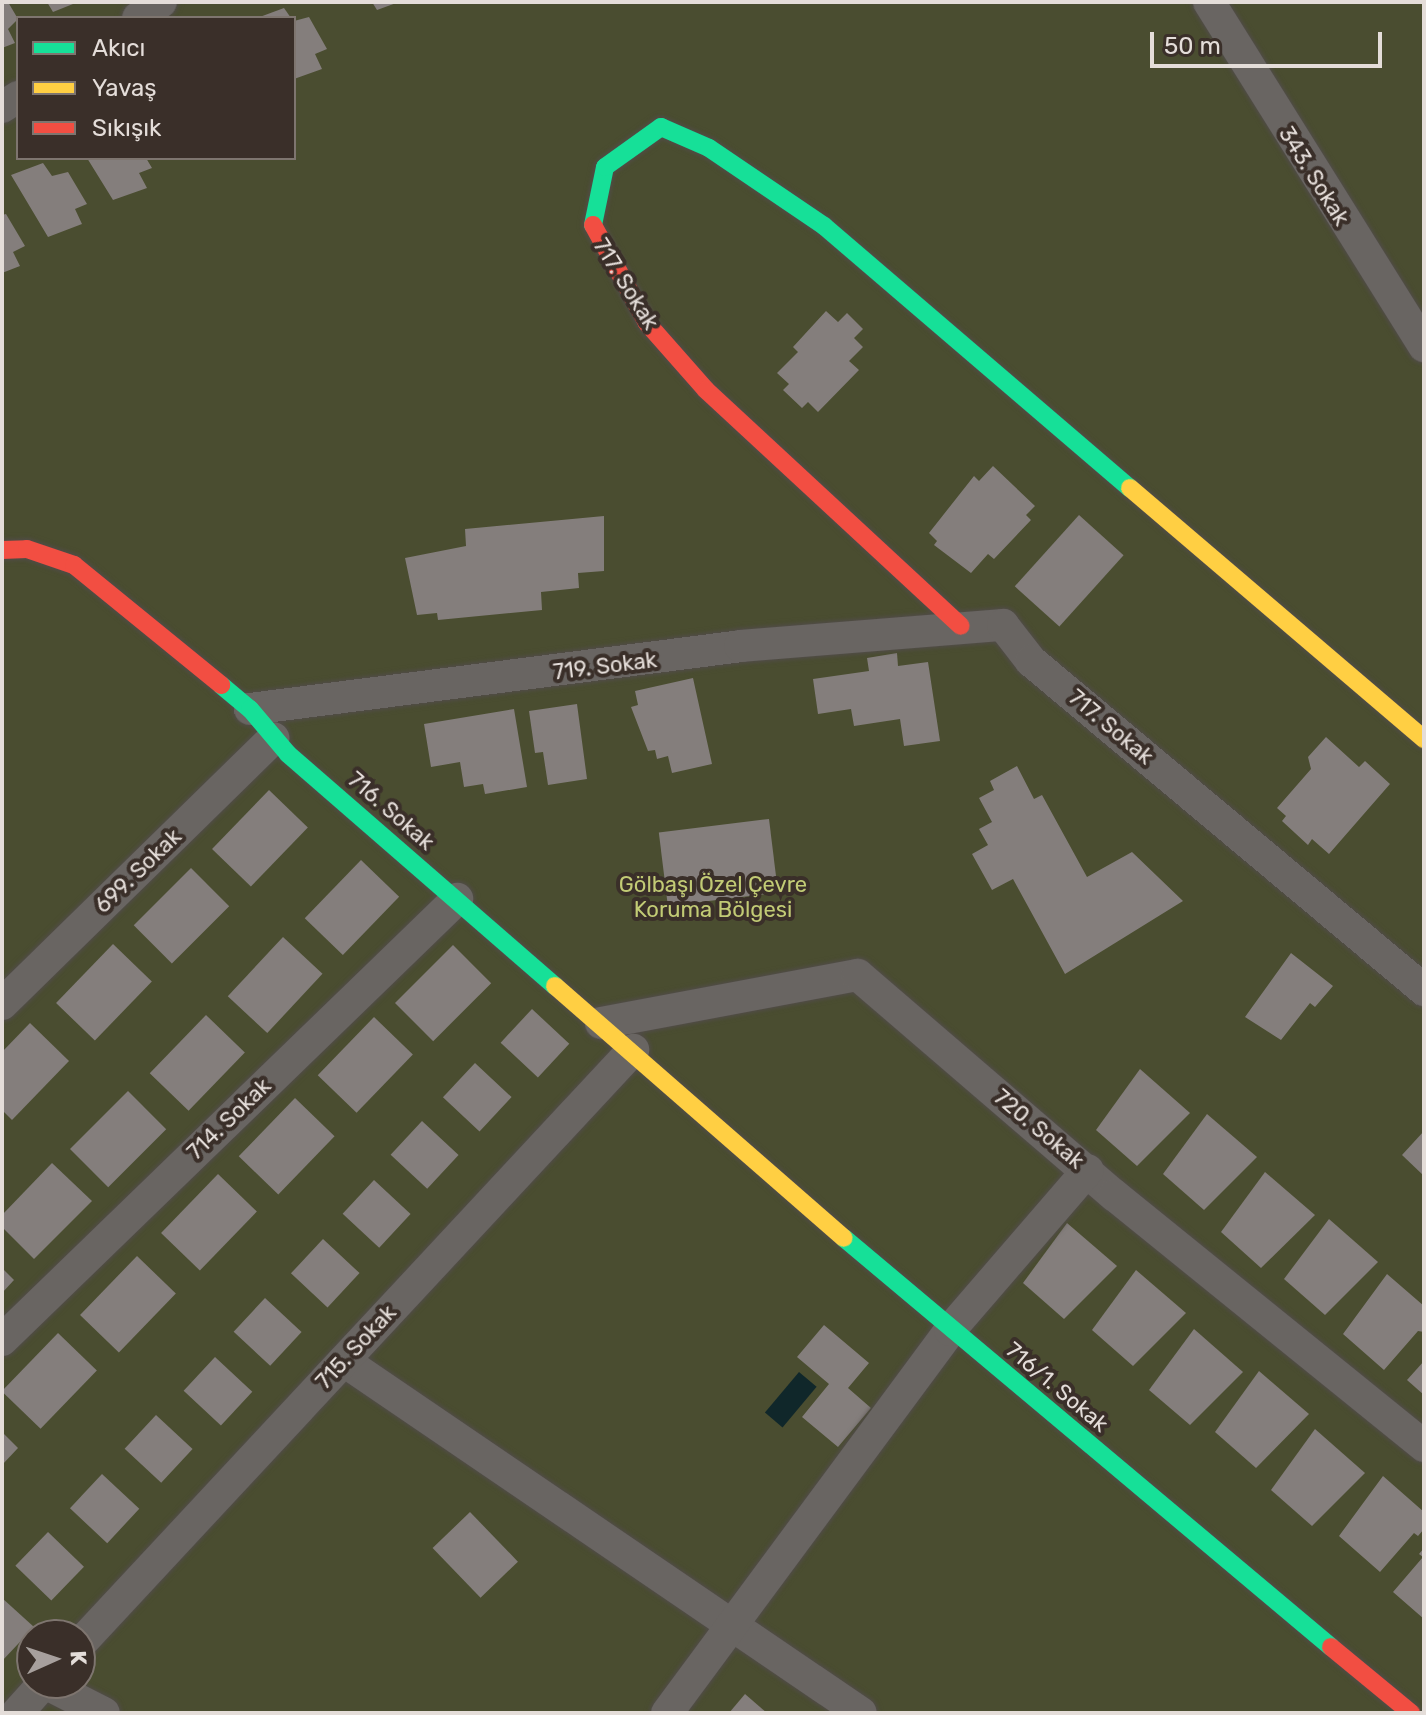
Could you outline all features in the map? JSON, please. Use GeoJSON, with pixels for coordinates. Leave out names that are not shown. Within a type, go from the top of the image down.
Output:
{"type":"FeatureCollection","features":[{"type":"Feature","properties":{"kind":"street"},"geometry":{"type":"LineString","coordinates":[[141,16],[161,2]]}},
{"type":"Feature","properties":{"kind":"street","name":"343. Sokak"},"geometry":{"type":"LineString","coordinates":[[1209,2],[1424,346]]}},
{"type":"Feature","properties":{"kind":"street","name":"717. Sokak"},"geometry":{"type":"LineString","coordinates":[[1424,739],[824,226],[709,148],[661,127],[605,167],[592,229],[647,323],[706,390],[961,626],[1003,625],[1031,661],[1424,990]]}},
{"type":"Feature","properties":{"kind":"street","name":"716. Sokak"},"geometry":{"type":"LineString","coordinates":[[2,550],[27,549],[74,565],[250,709],[274,738],[680,1090]]}},
{"type":"Feature","properties":{"kind":"street","name":"719. Sokak"},"geometry":{"type":"LineString","coordinates":[[250,709],[740,646],[961,626]]}},
{"type":"Feature","properties":{"kind":"street","name":"699. Sokak"},"geometry":{"type":"LineString","coordinates":[[2,1004],[274,738]]}},
{"type":"Feature","properties":{"kind":"street","name":"714. Sokak"},"geometry":{"type":"LineString","coordinates":[[2,1340],[457,899]]}},
{"type":"Feature","properties":{"kind":"street","name":"720. Sokak"},"geometry":{"type":"LineString","coordinates":[[601,1023],[858,975],[1088,1170],[1424,1446]]}},
{"type":"Feature","properties":{"kind":"street","name":"715. Sokak"},"geometry":{"type":"LineString","coordinates":[[96,1627],[633,1050]]}},
{"type":"Feature","properties":{"kind":"street","name":"716/1. Sokak"},"geometry":{"type":"LineString","coordinates":[[680,1090],[950,1330],[1411,1713]]}},
{"type":"Feature","properties":{"kind":"street"},"geometry":{"type":"LineString","coordinates":[[667,1713],[950,1330],[1088,1170]]}},
{"type":"Feature","properties":{"kind":"street"},"geometry":{"type":"LineString","coordinates":[[344,1361],[861,1713]]}},
{"type":"Feature","properties":{"kind":"street"},"geometry":{"type":"LineString","coordinates":[[76,1699],[104,1713]]}},
{"type":"Feature","properties":{"kind":"street"},"geometry":{"type":"LineString","coordinates":[[2,1707],[7,1713]]}},
{"type":"Feature","properties":{"kind":"green space","name":"Gölbaşı Özel Çevre Koruma Bölgesi"},"geometry":{"type":"Polygon","coordinates":[[[2,2],[1424,2],[1424,1713],[2,1713],[2,2]]]}},
{"type":"Feature","properties":{"kind":"water"},"geometry":{"type":"Polygon","coordinates":[[[799,1372],[817,1387],[783,1427],[765,1413],[799,1372]]]}},
{"type":"Feature","properties":{"kind":"building"},"geometry":{"type":"Polygon","coordinates":[[[2,2],[8,2],[16,16],[16,21],[8,29],[15,43],[2,48],[2,2]]]}},
{"type":"Feature","properties":{"kind":"building"},"geometry":{"type":"Polygon","coordinates":[[[47,2],[78,2],[53,12],[47,2]]]}},
{"type":"Feature","properties":{"kind":"building"},"geometry":{"type":"Polygon","coordinates":[[[372,2],[399,2],[377,10],[372,2]]]}},
{"type":"Feature","properties":{"kind":"building"},"geometry":{"type":"Polygon","coordinates":[[[284,8],[290,16],[262,16],[284,8]]]}},
{"type":"Feature","properties":{"kind":"building"},"geometry":{"type":"Polygon","coordinates":[[[309,17],[327,49],[315,54],[322,69],[296,78],[296,20],[309,17]]]}},
{"type":"Feature","properties":{"kind":"building"},"geometry":{"type":"Polygon","coordinates":[[[88,160],[147,160],[152,168],[139,173],[147,188],[113,200],[88,160]]]}},
{"type":"Feature","properties":{"kind":"building"},"geometry":{"type":"Polygon","coordinates":[[[43,163],[52,176],[68,172],[87,204],[75,209],[82,224],[48,237],[11,175],[43,163]]]}},
{"type":"Feature","properties":{"kind":"building"},"geometry":{"type":"Polygon","coordinates":[[[6,214],[25,246],[13,252],[20,266],[2,273],[2,215],[6,214]]]}},
{"type":"Feature","properties":{"kind":"building"},"geometry":{"type":"Polygon","coordinates":[[[826,311],[838,322],[847,313],[863,329],[854,338],[863,347],[849,361],[859,370],[818,412],[808,402],[802,408],[783,390],[789,384],[777,373],[798,352],[793,347],[826,311]]]}},
{"type":"Feature","properties":{"kind":"building"},"geometry":{"type":"Polygon","coordinates":[[[993,466],[1035,506],[1026,515],[1031,520],[994,559],[988,554],[971,573],[934,545],[937,541],[929,533],[974,476],[979,481],[993,466]]]}},
{"type":"Feature","properties":{"kind":"building"},"geometry":{"type":"Polygon","coordinates":[[[1079,515],[1124,555],[1059,626],[1015,586],[1079,515]]]}},
{"type":"Feature","properties":{"kind":"building"},"geometry":{"type":"Polygon","coordinates":[[[604,516],[604,571],[578,573],[579,588],[541,592],[542,610],[438,620],[437,613],[417,615],[405,558],[466,546],[465,529],[604,516]]]}},
{"type":"Feature","properties":{"kind":"building"},"geometry":{"type":"Polygon","coordinates":[[[897,653],[898,666],[928,662],[940,741],[904,746],[900,719],[854,726],[851,709],[818,714],[813,679],[869,671],[867,658],[897,653]]]}},
{"type":"Feature","properties":{"kind":"building"},"geometry":{"type":"Polygon","coordinates":[[[693,678],[712,764],[672,773],[668,756],[657,759],[655,750],[648,751],[631,707],[638,705],[635,691],[693,678]]]}},
{"type":"Feature","properties":{"kind":"building"},"geometry":{"type":"Polygon","coordinates":[[[577,704],[587,779],[548,785],[543,752],[535,753],[529,711],[577,704]]]}},
{"type":"Feature","properties":{"kind":"building"},"geometry":{"type":"Polygon","coordinates":[[[514,709],[527,787],[485,794],[483,784],[464,787],[460,762],[431,767],[424,724],[514,709]]]}},
{"type":"Feature","properties":{"kind":"building"},"geometry":{"type":"Polygon","coordinates":[[[1326,737],[1359,767],[1365,761],[1390,784],[1329,854],[1312,839],[1308,845],[1282,821],[1286,816],[1277,808],[1311,769],[1308,757],[1326,737]]]}},
{"type":"Feature","properties":{"kind":"building"},"geometry":{"type":"Polygon","coordinates":[[[1017,766],[1034,799],[1042,795],[1087,877],[1132,852],[1183,901],[1065,974],[1013,879],[992,890],[972,854],[988,845],[979,829],[992,822],[979,798],[994,790],[990,781],[1017,766]]]}},
{"type":"Feature","properties":{"kind":"building"},"geometry":{"type":"Polygon","coordinates":[[[269,790],[308,828],[251,886],[212,849],[269,790]]]}},
{"type":"Feature","properties":{"kind":"building"},"geometry":{"type":"Polygon","coordinates":[[[769,819],[778,892],[668,906],[659,833],[769,819]]]}},
{"type":"Feature","properties":{"kind":"building"},"geometry":{"type":"Polygon","coordinates":[[[361,860],[399,897],[343,955],[305,918],[361,860]]]}},
{"type":"Feature","properties":{"kind":"building"},"geometry":{"type":"Polygon","coordinates":[[[191,868],[229,906],[172,963],[134,925],[191,868]]]}},
{"type":"Feature","properties":{"kind":"building"},"geometry":{"type":"Polygon","coordinates":[[[283,937],[322,974],[267,1033],[228,996],[283,937]]]}},
{"type":"Feature","properties":{"kind":"building"},"geometry":{"type":"Polygon","coordinates":[[[113,944],[152,982],[95,1040],[56,1003],[113,944]]]}},
{"type":"Feature","properties":{"kind":"building"},"geometry":{"type":"Polygon","coordinates":[[[453,945],[491,983],[433,1041],[395,1003],[453,945]]]}},
{"type":"Feature","properties":{"kind":"building"},"geometry":{"type":"Polygon","coordinates":[[[1291,953],[1333,986],[1315,1007],[1310,1003],[1281,1040],[1245,1017],[1291,953]]]}},
{"type":"Feature","properties":{"kind":"building"},"geometry":{"type":"Polygon","coordinates":[[[532,1009],[569,1044],[538,1077],[501,1043],[532,1009]]]}},
{"type":"Feature","properties":{"kind":"building"},"geometry":{"type":"Polygon","coordinates":[[[206,1015],[245,1053],[189,1111],[150,1073],[206,1015]]]}},
{"type":"Feature","properties":{"kind":"building"},"geometry":{"type":"Polygon","coordinates":[[[374,1017],[413,1055],[357,1113],[318,1075],[374,1017]]]}},
{"type":"Feature","properties":{"kind":"building"},"geometry":{"type":"Polygon","coordinates":[[[30,1023],[69,1061],[12,1120],[2,1110],[2,1052],[30,1023]]]}},
{"type":"Feature","properties":{"kind":"building"},"geometry":{"type":"Polygon","coordinates":[[[475,1063],[512,1097],[480,1131],[443,1097],[475,1063]]]}},
{"type":"Feature","properties":{"kind":"building"},"geometry":{"type":"Polygon","coordinates":[[[1140,1069],[1190,1113],[1137,1166],[1096,1130],[1140,1069]]]}},
{"type":"Feature","properties":{"kind":"building"},"geometry":{"type":"Polygon","coordinates":[[[128,1091],[166,1129],[108,1187],[70,1149],[128,1091]]]}},
{"type":"Feature","properties":{"kind":"building"},"geometry":{"type":"Polygon","coordinates":[[[295,1098],[335,1136],[278,1194],[239,1156],[295,1098]]]}},
{"type":"Feature","properties":{"kind":"building"},"geometry":{"type":"Polygon","coordinates":[[[1207,1114],[1257,1157],[1204,1210],[1163,1174],[1207,1114]]]}},
{"type":"Feature","properties":{"kind":"building"},"geometry":{"type":"Polygon","coordinates":[[[422,1121],[459,1155],[427,1189],[391,1155],[422,1121]]]}},
{"type":"Feature","properties":{"kind":"building"},"geometry":{"type":"Polygon","coordinates":[[[1424,1131],[1424,1176],[1402,1155],[1424,1131]]]}},
{"type":"Feature","properties":{"kind":"building"},"geometry":{"type":"Polygon","coordinates":[[[52,1163],[92,1201],[34,1259],[2,1227],[2,1215],[52,1163]]]}},
{"type":"Feature","properties":{"kind":"building"},"geometry":{"type":"Polygon","coordinates":[[[1265,1172],[1315,1215],[1261,1268],[1221,1232],[1265,1172]]]}},
{"type":"Feature","properties":{"kind":"building"},"geometry":{"type":"Polygon","coordinates":[[[218,1174],[257,1212],[200,1270],[161,1233],[218,1174]]]}},
{"type":"Feature","properties":{"kind":"building"},"geometry":{"type":"Polygon","coordinates":[[[374,1180],[411,1214],[379,1248],[343,1214],[374,1180]]]}},
{"type":"Feature","properties":{"kind":"building"},"geometry":{"type":"Polygon","coordinates":[[[1329,1219],[1378,1262],[1325,1315],[1284,1279],[1329,1219]]]}},
{"type":"Feature","properties":{"kind":"building"},"geometry":{"type":"Polygon","coordinates":[[[1067,1223],[1117,1266],[1064,1319],[1023,1283],[1067,1223]]]}},
{"type":"Feature","properties":{"kind":"building"},"geometry":{"type":"Polygon","coordinates":[[[323,1239],[360,1273],[328,1307],[291,1273],[323,1239]]]}},
{"type":"Feature","properties":{"kind":"building"},"geometry":{"type":"Polygon","coordinates":[[[137,1256],[176,1294],[119,1352],[80,1315],[137,1256]]]}},
{"type":"Feature","properties":{"kind":"building"},"geometry":{"type":"Polygon","coordinates":[[[2,1268],[14,1280],[2,1293],[2,1268]]]}},
{"type":"Feature","properties":{"kind":"building"},"geometry":{"type":"Polygon","coordinates":[[[1136,1270],[1186,1313],[1133,1366],[1092,1330],[1136,1270]]]}},
{"type":"Feature","properties":{"kind":"building"},"geometry":{"type":"Polygon","coordinates":[[[1387,1274],[1424,1306],[1424,1332],[1418,1331],[1384,1370],[1343,1334],[1387,1274]]]}},
{"type":"Feature","properties":{"kind":"building"},"geometry":{"type":"Polygon","coordinates":[[[265,1298],[302,1332],[270,1366],[234,1332],[265,1298]]]}},
{"type":"Feature","properties":{"kind":"building"},"geometry":{"type":"Polygon","coordinates":[[[824,1325],[869,1363],[848,1388],[871,1408],[838,1447],[802,1417],[829,1384],[797,1357],[824,1325]]]}},
{"type":"Feature","properties":{"kind":"building"},"geometry":{"type":"Polygon","coordinates":[[[1194,1329],[1243,1372],[1190,1425],[1149,1390],[1194,1329]]]}},
{"type":"Feature","properties":{"kind":"building"},"geometry":{"type":"Polygon","coordinates":[[[58,1333],[97,1371],[41,1429],[2,1391],[58,1333]]]}},
{"type":"Feature","properties":{"kind":"building"},"geometry":{"type":"Polygon","coordinates":[[[215,1357],[252,1392],[221,1425],[184,1391],[215,1357]]]}},
{"type":"Feature","properties":{"kind":"building"},"geometry":{"type":"Polygon","coordinates":[[[1424,1361],[1424,1395],[1407,1380],[1424,1361]]]}},
{"type":"Feature","properties":{"kind":"building"},"geometry":{"type":"Polygon","coordinates":[[[1259,1371],[1309,1414],[1256,1468],[1215,1432],[1259,1371]]]}},
{"type":"Feature","properties":{"kind":"building"},"geometry":{"type":"Polygon","coordinates":[[[156,1415],[193,1449],[161,1483],[125,1449],[156,1415]]]}},
{"type":"Feature","properties":{"kind":"building"},"geometry":{"type":"Polygon","coordinates":[[[1315,1429],[1365,1473],[1312,1526],[1271,1490],[1315,1429]]]}},
{"type":"Feature","properties":{"kind":"building"},"geometry":{"type":"Polygon","coordinates":[[[2,1432],[18,1448],[2,1465],[2,1432]]]}},
{"type":"Feature","properties":{"kind":"building"},"geometry":{"type":"Polygon","coordinates":[[[102,1474],[139,1509],[107,1543],[70,1508],[102,1474]]]}},
{"type":"Feature","properties":{"kind":"building"},"geometry":{"type":"Polygon","coordinates":[[[1383,1476],[1424,1512],[1424,1529],[1418,1536],[1414,1533],[1380,1572],[1339,1536],[1383,1476]]]}},
{"type":"Feature","properties":{"kind":"building"},"geometry":{"type":"Polygon","coordinates":[[[470,1512],[518,1562],[481,1598],[433,1548],[470,1512]]]}},
{"type":"Feature","properties":{"kind":"building"},"geometry":{"type":"Polygon","coordinates":[[[48,1532],[84,1567],[51,1601],[15,1566],[48,1532]]]}},
{"type":"Feature","properties":{"kind":"building"},"geometry":{"type":"Polygon","coordinates":[[[1424,1548],[1424,1619],[1393,1592],[1423,1557],[1419,1554],[1424,1548]]]}},
{"type":"Feature","properties":{"kind":"building"},"geometry":{"type":"Polygon","coordinates":[[[2,1598],[25,1619],[16,1619],[16,1646],[2,1661],[2,1598]]]}},
{"type":"Feature","properties":{"kind":"building"},"geometry":{"type":"Polygon","coordinates":[[[745,1694],[767,1713],[729,1713],[745,1694]]]}},
{"type":"Feature","properties":{"kind":"traffic: fast"},"geometry":{"type":"LineString","coordinates":[[593,225],[605,167],[661,127],[709,148],[824,226],[1130,488]]}},
{"type":"Feature","properties":{"kind":"traffic: fast"},"geometry":{"type":"LineString","coordinates":[[221,685],[250,709],[288,754],[555,986]]}},
{"type":"Feature","properties":{"kind":"traffic: fast"},"geometry":{"type":"LineString","coordinates":[[844,1238],[1331,1647]]}},
{"type":"Feature","properties":{"kind":"traffic: slow"},"geometry":{"type":"LineString","coordinates":[[1130,488],[1424,739]]}},
{"type":"Feature","properties":{"kind":"traffic: slow"},"geometry":{"type":"LineString","coordinates":[[555,986],[844,1238]]}},
{"type":"Feature","properties":{"kind":"traffic: jam"},"geometry":{"type":"LineString","coordinates":[[593,225],[647,323],[706,390],[961,626]]}},
{"type":"Feature","properties":{"kind":"traffic: jam"},"geometry":{"type":"LineString","coordinates":[[2,550],[27,549],[74,565],[221,685]]}},
{"type":"Feature","properties":{"kind":"traffic: jam"},"geometry":{"type":"LineString","coordinates":[[1331,1647],[1411,1713]]}}]}
